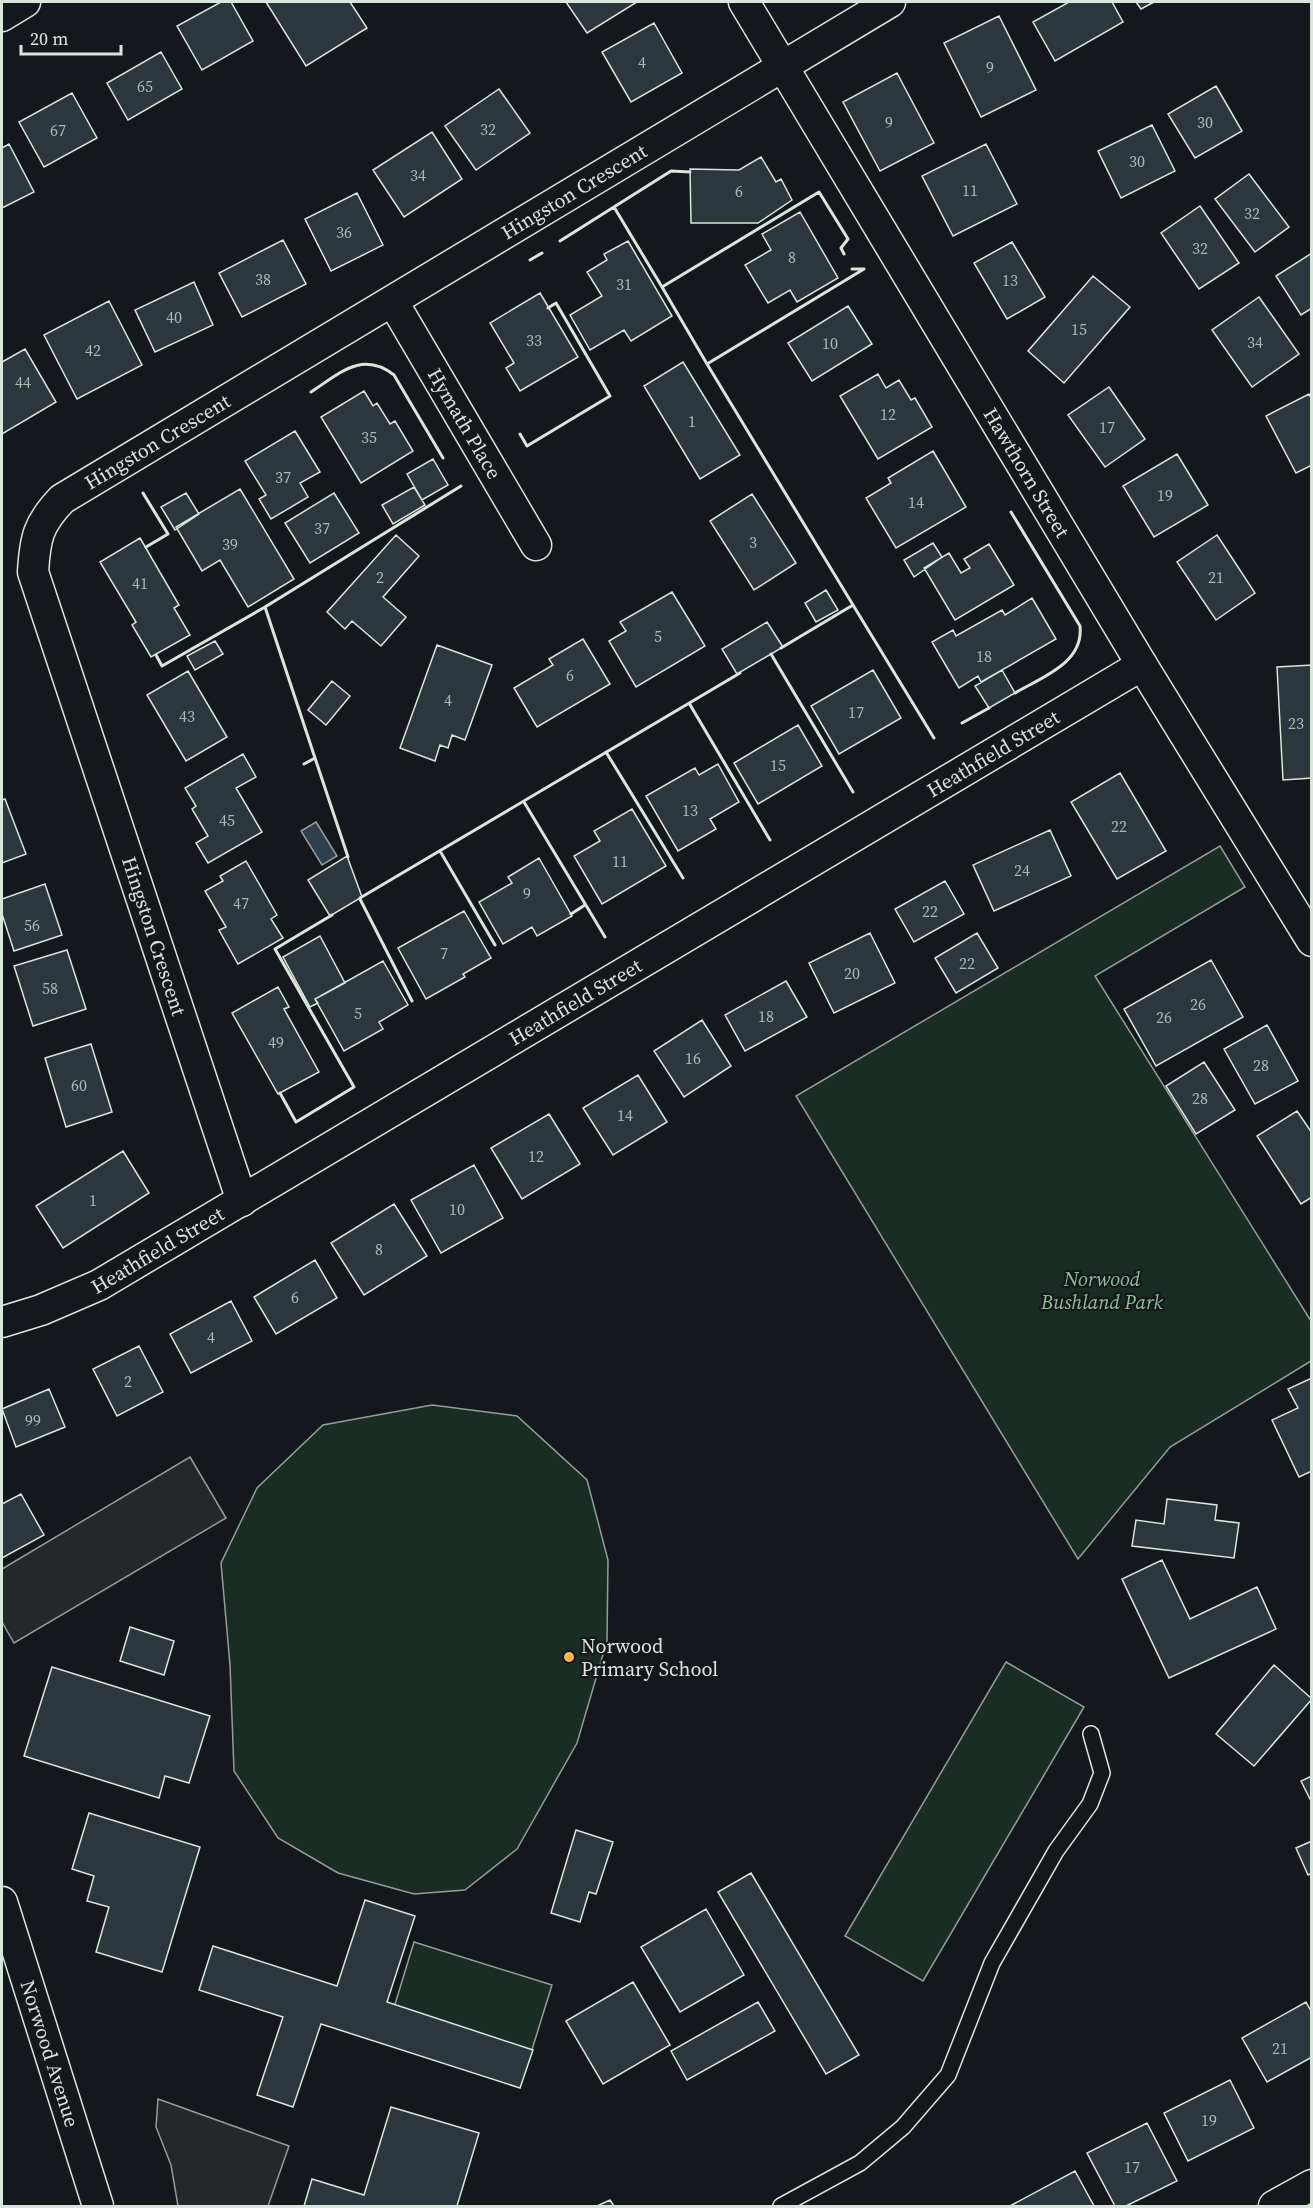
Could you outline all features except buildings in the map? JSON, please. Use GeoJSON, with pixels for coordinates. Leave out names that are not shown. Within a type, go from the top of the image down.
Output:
{"type":"FeatureCollection","features":[{"type":"Feature","properties":{"kind":"street"},"geometry":{"type":"LineString","coordinates":[[2,16],[25,2]]}},
{"type":"Feature","properties":{"kind":"street","name":"Hawthorn Street"},"geometry":{"type":"LineString","coordinates":[[744,2],[1142,665],[1311,941]]}},
{"type":"Feature","properties":{"kind":"street","name":"Hingston Crescent"},"geometry":{"type":"LineString","coordinates":[[242,1201],[33,572],[35,546],[44,518],[62,499],[890,2]]}},
{"type":"Feature","properties":{"kind":"street","name":"Hymath Place"},"geometry":{"type":"LineString","coordinates":[[393,302],[536,545]]}},
{"type":"Feature","properties":{"kind":"street","name":"Heathfield Street"},"geometry":{"type":"LineString","coordinates":[[2,1322],[41,1310],[99,1285],[1142,665]]}},
{"type":"Feature","properties":{"kind":"street","name":"Norwood Avenue"},"geometry":{"type":"LineString","coordinates":[[2,1902],[98,2206]]}},
{"type":"Feature","properties":{"kind":"street"},"geometry":{"type":"LineString","coordinates":[[1274,2206],[1311,2185]]}},
{"type":"Feature","properties":{"kind":"lane"},"geometry":{"type":"LineString","coordinates":[[781,2206],[860,2163],[903,2127],[948,2075],[992,1964],[1056,1851],[1090,1804],[1102,1773],[1091,1734]]}},
{"type":"Feature","properties":{"kind":"green space","name":"Norwood Bushland Park"},"geometry":{"type":"Polygon","coordinates":[[[1220,846],[1245,887],[1095,976],[1311,1321],[1311,1361],[1170,1447],[1078,1559],[796,1096],[1220,846]]]}},
{"type":"Feature","properties":{"kind":"green space"},"geometry":{"type":"Polygon","coordinates":[[[432,1405],[517,1416],[587,1480],[608,1560],[607,1641],[577,1743],[517,1849],[465,1890],[414,1894],[338,1873],[278,1838],[234,1771],[230,1665],[221,1563],[257,1488],[323,1425],[432,1405]]]}},
{"type":"Feature","properties":{"kind":"green space"},"geometry":{"type":"Polygon","coordinates":[[[1006,1662],[1084,1707],[923,1981],[845,1936],[1006,1662]]]}},
{"type":"Feature","properties":{"kind":"green space"},"geometry":{"type":"Polygon","coordinates":[[[414,1942],[552,1985],[530,2056],[392,2014],[414,1942]]]}},
{"type":"Feature","properties":{"kind":"shaded area"},"geometry":{"type":"Polygon","coordinates":[[[190,1457],[226,1518],[14,1643],[2,1622],[2,1569],[190,1457]]]}},
{"type":"Feature","properties":{"kind":"shaded area"},"geometry":{"type":"Polygon","coordinates":[[[158,2099],[289,2146],[268,2206],[178,2206],[171,2165],[156,2127],[158,2099]]]}},
{"type":"Feature","properties":{"kind":"water"},"geometry":{"type":"Polygon","coordinates":[[[316,822],[337,856],[322,865],[301,831],[316,822]]]}},
{"type":"Feature","properties":{"kind":"wall"},"geometry":{"type":"LineString","coordinates":[[560,241],[671,171],[690,172]]}},
{"type":"Feature","properties":{"kind":"wall"},"geometry":{"type":"LineString","coordinates":[[614,207],[662,287],[819,192],[848,239],[841,248],[844,254]]}},
{"type":"Feature","properties":{"kind":"wall"},"geometry":{"type":"LineString","coordinates":[[530,260],[542,253]]}},
{"type":"Feature","properties":{"kind":"wall"},"geometry":{"type":"LineString","coordinates":[[852,269],[864,269]]}},
{"type":"Feature","properties":{"kind":"wall"},"geometry":{"type":"LineString","coordinates":[[662,287],[707,364],[864,269]]}},
{"type":"Feature","properties":{"kind":"wall"},"geometry":{"type":"LineString","coordinates":[[520,434],[527,446],[610,396],[556,303],[548,308]]}},
{"type":"Feature","properties":{"kind":"wall"},"geometry":{"type":"LineString","coordinates":[[707,364],[853,605]]}},
{"type":"Feature","properties":{"kind":"wall"},"geometry":{"type":"LineString","coordinates":[[311,392],[351,367],[371,365],[382,368],[394,375],[443,458]]}},
{"type":"Feature","properties":{"kind":"wall"},"geometry":{"type":"LineString","coordinates":[[156,655],[162,666],[265,607],[461,486]]}},
{"type":"Feature","properties":{"kind":"wall"},"geometry":{"type":"LineString","coordinates":[[143,493],[168,534],[146,547]]}},
{"type":"Feature","properties":{"kind":"wall"},"geometry":{"type":"LineString","coordinates":[[1011,512],[1080,626],[1079,639],[1068,659],[1048,675],[1015,693]]}},
{"type":"Feature","properties":{"kind":"wall"},"geometry":{"type":"LineString","coordinates":[[781,648],[853,605],[934,738]]}},
{"type":"Feature","properties":{"kind":"wall"},"geometry":{"type":"LineString","coordinates":[[265,607],[315,758],[304,764]]}},
{"type":"Feature","properties":{"kind":"wall"},"geometry":{"type":"LineString","coordinates":[[771,654],[853,792]]}},
{"type":"Feature","properties":{"kind":"wall"},"geometry":{"type":"LineString","coordinates":[[360,898],[740,673]]}},
{"type":"Feature","properties":{"kind":"wall"},"geometry":{"type":"LineString","coordinates":[[689,703],[770,840]]}},
{"type":"Feature","properties":{"kind":"wall"},"geometry":{"type":"LineString","coordinates":[[962,723],[989,708]]}},
{"type":"Feature","properties":{"kind":"wall"},"geometry":{"type":"LineString","coordinates":[[606,752],[683,878]]}},
{"type":"Feature","properties":{"kind":"wall"},"geometry":{"type":"LineString","coordinates":[[315,758],[348,857]]}},
{"type":"Feature","properties":{"kind":"wall"},"geometry":{"type":"LineString","coordinates":[[524,802],[605,937]]}},
{"type":"Feature","properties":{"kind":"wall"},"geometry":{"type":"LineString","coordinates":[[440,851],[495,945]]}},
{"type":"Feature","properties":{"kind":"wall"},"geometry":{"type":"LineString","coordinates":[[360,899],[412,1001]]}},
{"type":"Feature","properties":{"kind":"wall"},"geometry":{"type":"LineString","coordinates":[[571,914],[585,905]]}},
{"type":"Feature","properties":{"kind":"wall"},"geometry":{"type":"LineString","coordinates":[[280,1093],[296,1122],[354,1087],[275,949],[332,915]]}},
{"type":"Feature","properties":{"kind":"place","name":"Norwood Primary School"},"geometry":{"type":"Point","coordinates":[569,1657]}}]}
